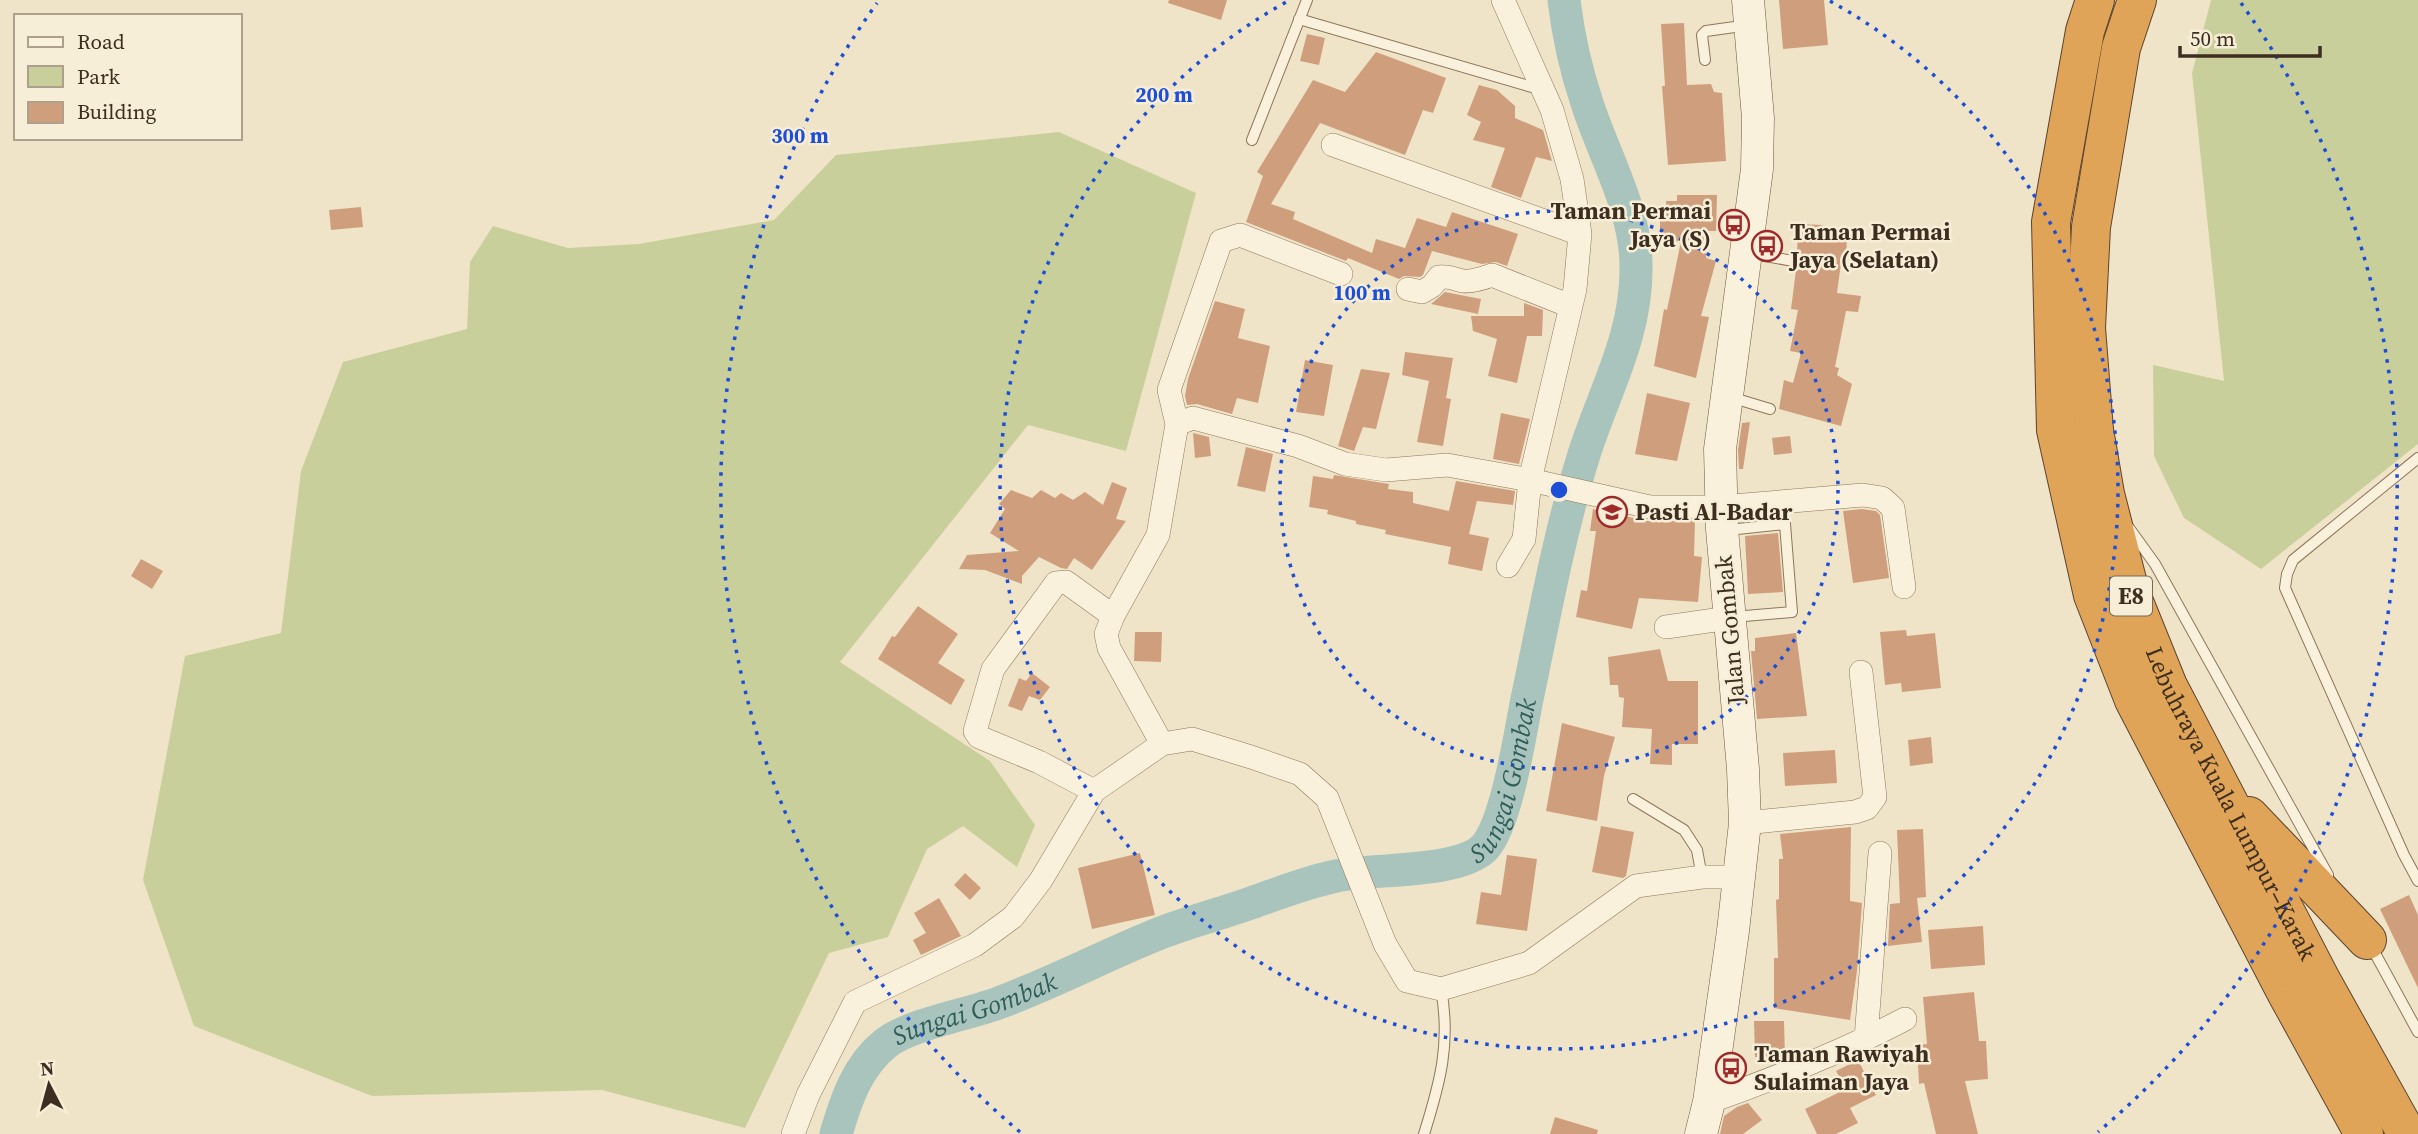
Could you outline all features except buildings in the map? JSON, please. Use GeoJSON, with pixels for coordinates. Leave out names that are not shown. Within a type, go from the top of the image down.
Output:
{"type":"FeatureCollection","features":[{"type":"Feature","properties":{"kind":"highway","name":"Lebuhraya Kuala Lumpur–Karak"},"geometry":{"type":"LineString","coordinates":[[2095,0],[2085,32],[2052,222],[2056,430],[2093,596],[2134,700],[2364,1134]]}},
{"type":"Feature","properties":{"kind":"highway","name":"Lebuhraya Kuala Lumpur–Karak"},"geometry":{"type":"LineString","coordinates":[[2137,0],[2121,48],[2091,227],[2086,328],[2094,430],[2105,494],[2130,592],[2168,686],[2321,981],[2407,1134]]}},
{"type":"Feature","properties":{"kind":"highway"},"geometry":{"type":"LineString","coordinates":[[2217,780],[2367,940]]}},
{"type":"Feature","properties":{"kind":"main road","name":"Jalan Gombak"},"geometry":{"type":"LineString","coordinates":[[1701,1134],[1709,1102],[1745,823],[1732,617],[1720,507],[1720,449],[1757,169],[1758,118],[1749,13]]}},
{"type":"Feature","properties":{"kind":"street"},"geometry":{"type":"LineString","coordinates":[[1503,0],[1552,110],[1572,179],[1580,234],[1577,280],[1530,480],[1524,539],[1508,566]]}},
{"type":"Feature","properties":{"kind":"street"},"geometry":{"type":"LineString","coordinates":[[1333,145],[1580,234]]}},
{"type":"Feature","properties":{"kind":"street"},"geometry":{"type":"LineString","coordinates":[[1162,744],[1109,648],[1106,634],[1113,616],[1158,535],[1177,424],[1169,390],[1221,240],[1240,235],[1341,274]]}},
{"type":"Feature","properties":{"kind":"street"},"geometry":{"type":"LineString","coordinates":[[1408,289],[1422,292],[1432,286],[1439,277],[1450,276],[1463,281],[1492,275],[1570,306]]}},
{"type":"Feature","properties":{"kind":"street"},"geometry":{"type":"LineString","coordinates":[[1177,424],[1193,418],[1298,446],[1345,464],[1387,470],[1447,465],[1530,480],[1650,507],[1720,507],[1863,495],[1882,498],[1893,508],[1905,587]]}},
{"type":"Feature","properties":{"kind":"street"},"geometry":{"type":"LineString","coordinates":[[1094,791],[1039,762],[979,737],[975,731],[993,668],[1056,583],[1066,582],[1113,616]]}},
{"type":"Feature","properties":{"kind":"street"},"geometry":{"type":"LineString","coordinates":[[1666,627],[1732,617]]}},
{"type":"Feature","properties":{"kind":"street"},"geometry":{"type":"LineString","coordinates":[[1745,823],[1855,812],[1867,808],[1875,797],[1861,672]]}},
{"type":"Feature","properties":{"kind":"street"},"geometry":{"type":"LineString","coordinates":[[793,1134],[808,1095],[855,1002],[975,945],[1013,917],[1041,880],[1094,791],[1162,744],[1192,739],[1300,774],[1327,798],[1385,944],[1407,981],[1441,989],[1529,963],[1636,886],[1702,877],[1740,877]]}},
{"type":"Feature","properties":{"kind":"street"},"geometry":{"type":"LineString","coordinates":[[1866,1039],[1880,853]]}},
{"type":"Feature","properties":{"kind":"street"},"geometry":{"type":"LineString","coordinates":[[1709,1102],[1784,1074],[1905,1019]]}},
{"type":"Feature","properties":{"kind":"lane"},"geometry":{"type":"LineString","coordinates":[[1252,140],[1307,0]]}},
{"type":"Feature","properties":{"kind":"lane"},"geometry":{"type":"LineString","coordinates":[[1704,60],[1702,35],[1749,13]]}},
{"type":"Feature","properties":{"kind":"lane"},"geometry":{"type":"LineString","coordinates":[[1300,19],[1544,90]]}},
{"type":"Feature","properties":{"kind":"lane"},"geometry":{"type":"LineString","coordinates":[[1746,253],[1799,262]]}},
{"type":"Feature","properties":{"kind":"lane"},"geometry":{"type":"LineString","coordinates":[[1727,397],[1770,409]]}},
{"type":"Feature","properties":{"kind":"lane"},"geometry":{"type":"LineString","coordinates":[[2418,458],[2293,560],[2285,588],[2418,881]]}},
{"type":"Feature","properties":{"kind":"lane"},"geometry":{"type":"LineString","coordinates":[[2105,494],[2155,564],[2334,885]]}},
{"type":"Feature","properties":{"kind":"lane"},"geometry":{"type":"LineString","coordinates":[[1785,523],[1791,612],[1732,617],[1728,530],[1785,523]]}},
{"type":"Feature","properties":{"kind":"lane"},"geometry":{"type":"LineString","coordinates":[[1633,799],[1684,830],[1697,850],[1702,877]]}},
{"type":"Feature","properties":{"kind":"lane"},"geometry":{"type":"LineString","coordinates":[[2340,896],[2418,1032]]}},
{"type":"Feature","properties":{"kind":"lane"},"geometry":{"type":"LineString","coordinates":[[1424,1134],[1441,1079],[1446,1017],[1441,989]]}},
{"type":"Feature","properties":{"kind":"lane"},"geometry":{"type":"LineString","coordinates":[[2335,1082],[2351,1134]]}},
{"type":"Feature","properties":{"kind":"green space"},"geometry":{"type":"Polygon","coordinates":[[[2211,0],[2418,0],[2418,444],[2261,569],[2184,518],[2154,456],[2153,365],[2224,381],[2192,73],[2211,0]]]}},
{"type":"Feature","properties":{"kind":"green space"},"geometry":{"type":"Polygon","coordinates":[[[1059,132],[1196,193],[1126,451],[1028,425],[840,662],[990,761],[1035,825],[1017,867],[963,826],[927,849],[888,937],[829,953],[745,1128],[602,1090],[372,1096],[194,1026],[143,880],[185,656],[281,633],[301,471],[343,362],[467,329],[470,262],[493,226],[568,248],[639,244],[774,220],[836,155],[1059,132]]]}},
{"type":"Feature","properties":{"kind":"waterway","name":"Sungai Gombak"},"geometry":{"type":"LineString","coordinates":[[836,1134],[849,1096],[867,1062],[886,1043],[908,1031],[993,1005],[1158,934],[1304,885],[1336,876],[1415,869],[1457,862],[1473,856],[1485,847],[1493,835],[1512,777],[1566,520],[1590,436],[1625,342],[1635,293],[1635,245],[1631,224],[1583,90],[1564,0]]}},
{"type":"Feature","properties":{"kind":"place","name":"Taman Permai Jaya (S)"},"geometry":{"type":"Point","coordinates":[1734,225]}},
{"type":"Feature","properties":{"kind":"place","name":"Taman Permai Jaya (Selatan)"},"geometry":{"type":"Point","coordinates":[1767,246]}},
{"type":"Feature","properties":{"kind":"place","name":"Pasti Al-Badar"},"geometry":{"type":"Point","coordinates":[1612,512]}},
{"type":"Feature","properties":{"kind":"place","name":"Taman Rawiyah Sulaiman Jaya"},"geometry":{"type":"Point","coordinates":[1731,1068]}}]}
